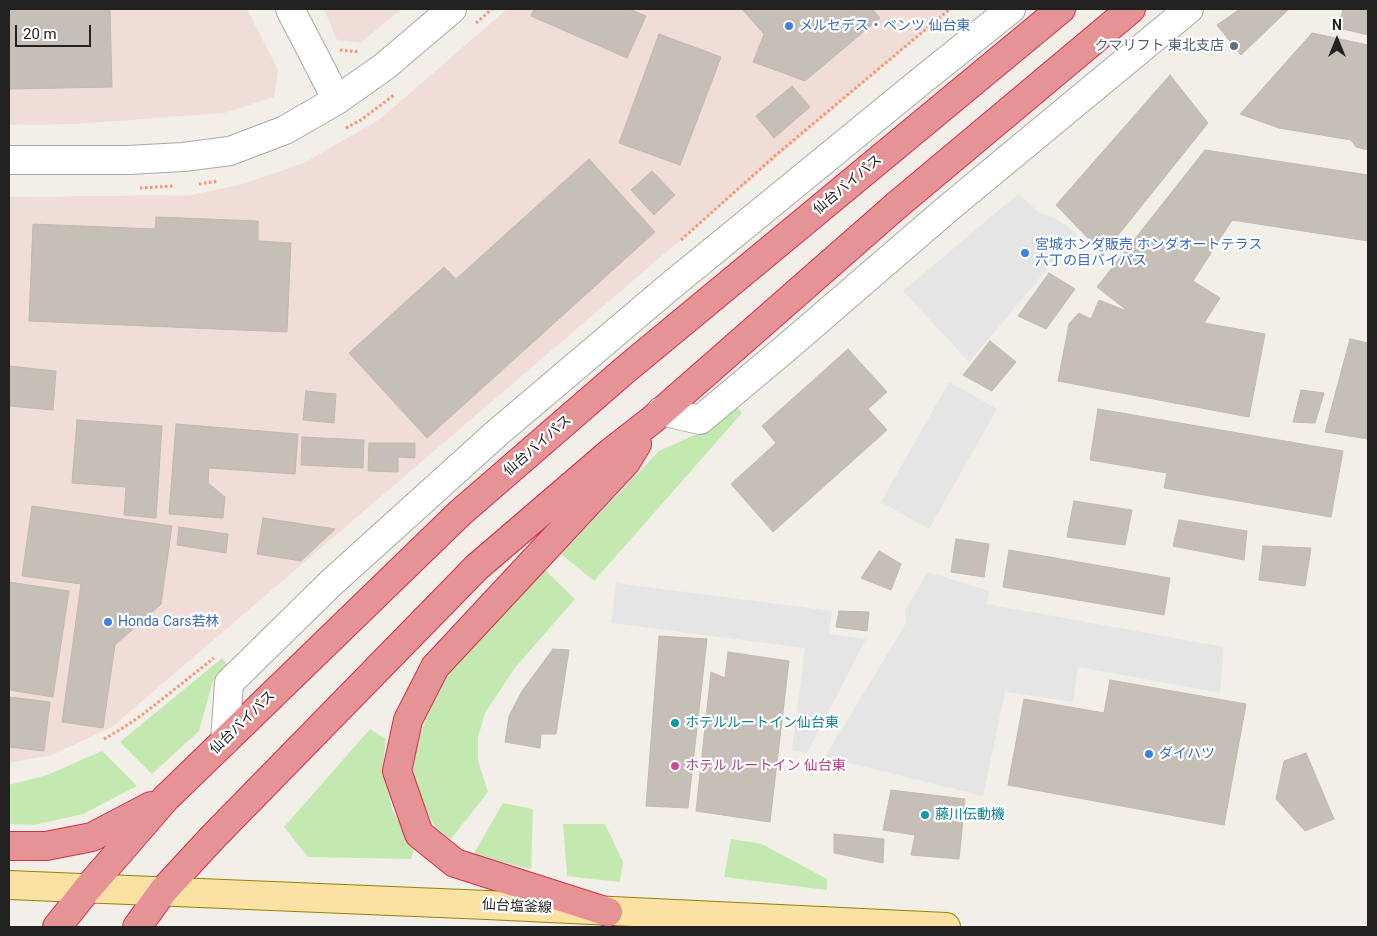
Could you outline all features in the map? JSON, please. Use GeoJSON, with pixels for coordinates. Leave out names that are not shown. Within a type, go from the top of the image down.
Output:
{"type":"FeatureCollection","features":[{"type":"Feature","properties":{"kind":"highway","name":"仙台バイパス"},"geometry":{"type":"LineString","coordinates":[[57,927],[166,798],[460,513],[625,370],[1061,9]]}},
{"type":"Feature","properties":{"kind":"highway"},"geometry":{"type":"LineString","coordinates":[[136,927],[164,891],[212,838],[478,567],[611,452],[657,416],[897,205],[1131,9]]}},
{"type":"Feature","properties":{"kind":"highway"},"geometry":{"type":"LineString","coordinates":[[608,912],[454,863],[419,834],[397,771],[408,720],[435,667],[626,462],[657,416]]}},
{"type":"Feature","properties":{"kind":"highway"},"geometry":{"type":"LineString","coordinates":[[9,846],[46,846],[92,837],[166,798]]}},
{"type":"Feature","properties":{"kind":"main road","name":"仙台塩釜線"},"geometry":{"type":"LineString","coordinates":[[9,885],[946,927]]}},
{"type":"Feature","properties":{"kind":"street"},"geometry":{"type":"LineString","coordinates":[[290,9],[338,100]]}},
{"type":"Feature","properties":{"kind":"street"},"geometry":{"type":"LineString","coordinates":[[9,160],[128,160],[230,152],[285,130],[338,100],[385,66],[452,9]]}},
{"type":"Feature","properties":{"kind":"street"},"geometry":{"type":"LineString","coordinates":[[225,741],[229,682],[331,583],[497,433],[668,288],[1011,9]]}},
{"type":"Feature","properties":{"kind":"street"},"geometry":{"type":"LineString","coordinates":[[657,416],[700,420],[946,210],[1189,9]]}},
{"type":"Feature","properties":{"kind":"path"},"geometry":{"type":"LineString","coordinates":[[334,49],[362,53]]}},
{"type":"Feature","properties":{"kind":"shaded area"},"geometry":{"type":"Polygon","coordinates":[[[9,9],[247,9],[278,70],[274,97],[224,113],[76,124],[9,125],[9,9]]]}},
{"type":"Feature","properties":{"kind":"shaded area"},"geometry":{"type":"Polygon","coordinates":[[[324,9],[401,9],[361,43],[337,40],[324,9]]]}},
{"type":"Feature","properties":{"kind":"shaded area"},"geometry":{"type":"Polygon","coordinates":[[[507,9],[950,9],[112,727],[52,755],[9,763],[9,197],[191,195],[239,185],[304,163],[380,119],[507,9]]]}},
{"type":"Feature","properties":{"kind":"shaded area"},"geometry":{"type":"Polygon","coordinates":[[[1018,194],[1040,213],[1057,219],[1077,234],[969,362],[903,291],[1018,194]]]}},
{"type":"Feature","properties":{"kind":"shaded area"},"geometry":{"type":"Polygon","coordinates":[[[949,382],[997,409],[929,529],[881,502],[949,382]]]}},
{"type":"Feature","properties":{"kind":"shaded area"},"geometry":{"type":"Polygon","coordinates":[[[928,572],[989,591],[987,604],[1224,647],[1220,693],[1078,667],[1073,702],[1005,692],[983,796],[825,757],[906,623],[905,610],[928,572]]]}},
{"type":"Feature","properties":{"kind":"shaded area"},"geometry":{"type":"Polygon","coordinates":[[[616,583],[832,611],[829,634],[866,639],[807,753],[792,750],[805,648],[611,623],[616,583]]]}},
{"type":"Feature","properties":{"kind":"green space"},"geometry":{"type":"Polygon","coordinates":[[[735,403],[742,413],[594,581],[561,554],[659,451],[706,430],[735,403]]]}},
{"type":"Feature","properties":{"kind":"green space"},"geometry":{"type":"Polygon","coordinates":[[[543,568],[575,599],[514,669],[485,713],[478,737],[478,761],[488,792],[450,840],[434,825],[419,794],[412,769],[418,741],[430,709],[449,673],[543,568]]]}},
{"type":"Feature","properties":{"kind":"green space"},"geometry":{"type":"Polygon","coordinates":[[[222,658],[229,667],[213,681],[199,731],[152,774],[120,742],[222,658]]]}},
{"type":"Feature","properties":{"kind":"green space"},"geometry":{"type":"Polygon","coordinates":[[[370,729],[386,739],[383,767],[392,809],[414,849],[411,859],[308,857],[284,827],[370,729]]]}},
{"type":"Feature","properties":{"kind":"green space"},"geometry":{"type":"Polygon","coordinates":[[[102,751],[137,786],[83,814],[34,825],[9,824],[9,785],[47,775],[102,751]]]}},
{"type":"Feature","properties":{"kind":"green space"},"geometry":{"type":"Polygon","coordinates":[[[503,803],[533,809],[531,869],[473,855],[503,803]]]}},
{"type":"Feature","properties":{"kind":"green space"},"geometry":{"type":"Polygon","coordinates":[[[563,824],[605,824],[623,862],[620,882],[567,876],[563,824]]]}},
{"type":"Feature","properties":{"kind":"green space"},"geometry":{"type":"Polygon","coordinates":[[[731,839],[762,844],[827,879],[827,890],[724,877],[731,839]]]}},
{"type":"Feature","properties":{"kind":"building"},"geometry":{"type":"Polygon","coordinates":[[[9,9],[110,9],[112,87],[9,89],[9,9]]]}},
{"type":"Feature","properties":{"kind":"building"},"geometry":{"type":"Polygon","coordinates":[[[534,9],[629,9],[646,16],[627,58],[531,16],[534,9]]]}},
{"type":"Feature","properties":{"kind":"building"},"geometry":{"type":"Polygon","coordinates":[[[742,9],[872,9],[880,18],[805,81],[753,62],[764,34],[742,9]]]}},
{"type":"Feature","properties":{"kind":"building"},"geometry":{"type":"Polygon","coordinates":[[[1240,9],[1289,9],[1241,55],[1217,25],[1240,9]]]}},
{"type":"Feature","properties":{"kind":"building"},"geometry":{"type":"Polygon","coordinates":[[[1343,9],[1368,9],[1368,35],[1339,28],[1343,9]]]}},
{"type":"Feature","properties":{"kind":"building"},"geometry":{"type":"Polygon","coordinates":[[[1312,33],[1368,45],[1368,150],[1356,147],[1351,140],[1279,128],[1240,114],[1312,33]]]}},
{"type":"Feature","properties":{"kind":"building"},"geometry":{"type":"Polygon","coordinates":[[[659,34],[721,57],[680,165],[619,143],[659,34]]]}},
{"type":"Feature","properties":{"kind":"building"},"geometry":{"type":"Polygon","coordinates":[[[1170,75],[1208,123],[1103,254],[1056,205],[1170,75]]]}},
{"type":"Feature","properties":{"kind":"building"},"geometry":{"type":"Polygon","coordinates":[[[792,86],[810,107],[774,138],[756,116],[792,86]]]}},
{"type":"Feature","properties":{"kind":"building"},"geometry":{"type":"Polygon","coordinates":[[[1205,150],[1368,175],[1368,241],[1232,220],[1193,281],[1220,298],[1204,323],[1265,334],[1249,417],[1058,381],[1069,324],[1079,313],[1091,319],[1099,300],[1129,312],[1097,287],[1205,150]]]}},
{"type":"Feature","properties":{"kind":"building"},"geometry":{"type":"Polygon","coordinates":[[[589,159],[655,232],[427,438],[349,353],[444,267],[456,279],[589,159]]]}},
{"type":"Feature","properties":{"kind":"building"},"geometry":{"type":"Polygon","coordinates":[[[652,171],[675,195],[654,215],[631,190],[652,171]]]}},
{"type":"Feature","properties":{"kind":"building"},"geometry":{"type":"Polygon","coordinates":[[[156,217],[258,221],[258,241],[291,243],[287,332],[29,321],[33,224],[155,229],[156,217]]]}},
{"type":"Feature","properties":{"kind":"building"},"geometry":{"type":"Polygon","coordinates":[[[1049,273],[1075,289],[1046,329],[1018,316],[1049,273]]]}},
{"type":"Feature","properties":{"kind":"building"},"geometry":{"type":"Polygon","coordinates":[[[1350,339],[1368,343],[1368,439],[1325,432],[1350,339]]]}},
{"type":"Feature","properties":{"kind":"building"},"geometry":{"type":"Polygon","coordinates":[[[990,341],[1016,362],[992,391],[963,375],[990,341]]]}},
{"type":"Feature","properties":{"kind":"building"},"geometry":{"type":"Polygon","coordinates":[[[848,349],[887,392],[868,409],[887,430],[773,532],[731,484],[776,443],[762,426],[848,349]]]}},
{"type":"Feature","properties":{"kind":"building"},"geometry":{"type":"Polygon","coordinates":[[[9,366],[56,371],[53,410],[9,406],[9,366]]]}},
{"type":"Feature","properties":{"kind":"building"},"geometry":{"type":"Polygon","coordinates":[[[1301,390],[1324,393],[1315,423],[1293,422],[1301,390]]]}},
{"type":"Feature","properties":{"kind":"building"},"geometry":{"type":"Polygon","coordinates":[[[306,391],[336,394],[334,423],[303,420],[306,391]]]}},
{"type":"Feature","properties":{"kind":"building"},"geometry":{"type":"Polygon","coordinates":[[[1098,409],[1343,451],[1331,517],[1164,488],[1167,473],[1090,460],[1098,409]]]}},
{"type":"Feature","properties":{"kind":"building"},"geometry":{"type":"Polygon","coordinates":[[[77,420],[162,426],[156,518],[124,515],[126,487],[72,483],[77,420]]]}},
{"type":"Feature","properties":{"kind":"building"},"geometry":{"type":"Polygon","coordinates":[[[176,424],[298,434],[295,474],[209,468],[208,483],[225,497],[223,518],[169,514],[176,424]]]}},
{"type":"Feature","properties":{"kind":"building"},"geometry":{"type":"Polygon","coordinates":[[[302,437],[364,440],[363,468],[301,465],[302,437]]]}},
{"type":"Feature","properties":{"kind":"building"},"geometry":{"type":"Polygon","coordinates":[[[369,443],[415,443],[415,458],[398,457],[398,472],[368,471],[369,443]]]}},
{"type":"Feature","properties":{"kind":"building"},"geometry":{"type":"Polygon","coordinates":[[[1074,501],[1132,510],[1125,545],[1067,537],[1074,501]]]}},
{"type":"Feature","properties":{"kind":"building"},"geometry":{"type":"Polygon","coordinates":[[[32,506],[172,526],[161,604],[115,645],[103,728],[62,722],[81,584],[22,576],[32,506]]]}},
{"type":"Feature","properties":{"kind":"building"},"geometry":{"type":"Polygon","coordinates":[[[263,518],[335,529],[301,561],[257,554],[263,518]]]}},
{"type":"Feature","properties":{"kind":"building"},"geometry":{"type":"Polygon","coordinates":[[[1179,520],[1247,531],[1244,560],[1173,546],[1179,520]]]}},
{"type":"Feature","properties":{"kind":"building"},"geometry":{"type":"Polygon","coordinates":[[[179,527],[228,534],[226,553],[177,545],[179,527]]]}},
{"type":"Feature","properties":{"kind":"building"},"geometry":{"type":"Polygon","coordinates":[[[956,539],[989,544],[984,577],[951,572],[956,539]]]}},
{"type":"Feature","properties":{"kind":"building"},"geometry":{"type":"Polygon","coordinates":[[[1263,546],[1311,548],[1305,586],[1259,580],[1263,546]]]}},
{"type":"Feature","properties":{"kind":"building"},"geometry":{"type":"Polygon","coordinates":[[[1009,550],[1170,578],[1164,615],[1003,587],[1009,550]]]}},
{"type":"Feature","properties":{"kind":"building"},"geometry":{"type":"Polygon","coordinates":[[[879,551],[901,564],[891,590],[861,578],[879,551]]]}},
{"type":"Feature","properties":{"kind":"building"},"geometry":{"type":"Polygon","coordinates":[[[9,582],[69,591],[53,697],[9,690],[9,582]]]}},
{"type":"Feature","properties":{"kind":"building"},"geometry":{"type":"Polygon","coordinates":[[[839,611],[869,612],[867,631],[836,627],[839,611]]]}},
{"type":"Feature","properties":{"kind":"building","name":"ホテルルートイン仙台東"},"geometry":{"type":"Polygon","coordinates":[[[659,636],[707,639],[688,808],[646,806],[659,636]]]}},
{"type":"Feature","properties":{"kind":"building"},"geometry":{"type":"Polygon","coordinates":[[[553,649],[569,650],[556,734],[541,734],[540,748],[505,742],[509,716],[522,691],[553,649]]]}},
{"type":"Feature","properties":{"kind":"building"},"geometry":{"type":"Polygon","coordinates":[[[728,652],[789,661],[770,822],[696,811],[711,672],[725,678],[728,652]]]}},
{"type":"Feature","properties":{"kind":"building"},"geometry":{"type":"Polygon","coordinates":[[[1110,680],[1246,704],[1224,825],[1008,785],[1024,699],[1104,713],[1110,680]]]}},
{"type":"Feature","properties":{"kind":"building"},"geometry":{"type":"Polygon","coordinates":[[[9,697],[50,702],[44,751],[9,747],[9,697]]]}},
{"type":"Feature","properties":{"kind":"building"},"geometry":{"type":"Polygon","coordinates":[[[1306,753],[1334,819],[1305,831],[1276,799],[1284,761],[1306,753]]]}},
{"type":"Feature","properties":{"kind":"building","name":"藤川伝動機"},"geometry":{"type":"Polygon","coordinates":[[[891,790],[965,799],[959,859],[911,855],[915,835],[883,830],[891,790]]]}},
{"type":"Feature","properties":{"kind":"building"},"geometry":{"type":"Polygon","coordinates":[[[834,834],[884,839],[883,863],[834,853],[834,834]]]}},
{"type":"Feature","properties":{"kind":"place","name":"メルセデス・ベンツ 仙台東"},"geometry":{"type":"Point","coordinates":[789,26]}},
{"type":"Feature","properties":{"kind":"place","name":"クマリフト 東北支店"},"geometry":{"type":"Point","coordinates":[1234,46]}},
{"type":"Feature","properties":{"kind":"place","name":"宮城ホンダ販売 ホンダオートテラス 六丁の目バイパス"},"geometry":{"type":"Point","coordinates":[1025,253]}},
{"type":"Feature","properties":{"kind":"place","name":"Honda Cars若林"},"geometry":{"type":"Point","coordinates":[108,622]}},
{"type":"Feature","properties":{"kind":"place","name":"ホテルルートイン仙台東"},"geometry":{"type":"Point","coordinates":[675,723]}},
{"type":"Feature","properties":{"kind":"place","name":"ダイハツ"},"geometry":{"type":"Point","coordinates":[1149,754]}},
{"type":"Feature","properties":{"kind":"place","name":"ホテル ルートイン 仙台東"},"geometry":{"type":"Point","coordinates":[675,766]}},
{"type":"Feature","properties":{"kind":"place","name":"藤川伝動機"},"geometry":{"type":"Point","coordinates":[925,815]}}]}
